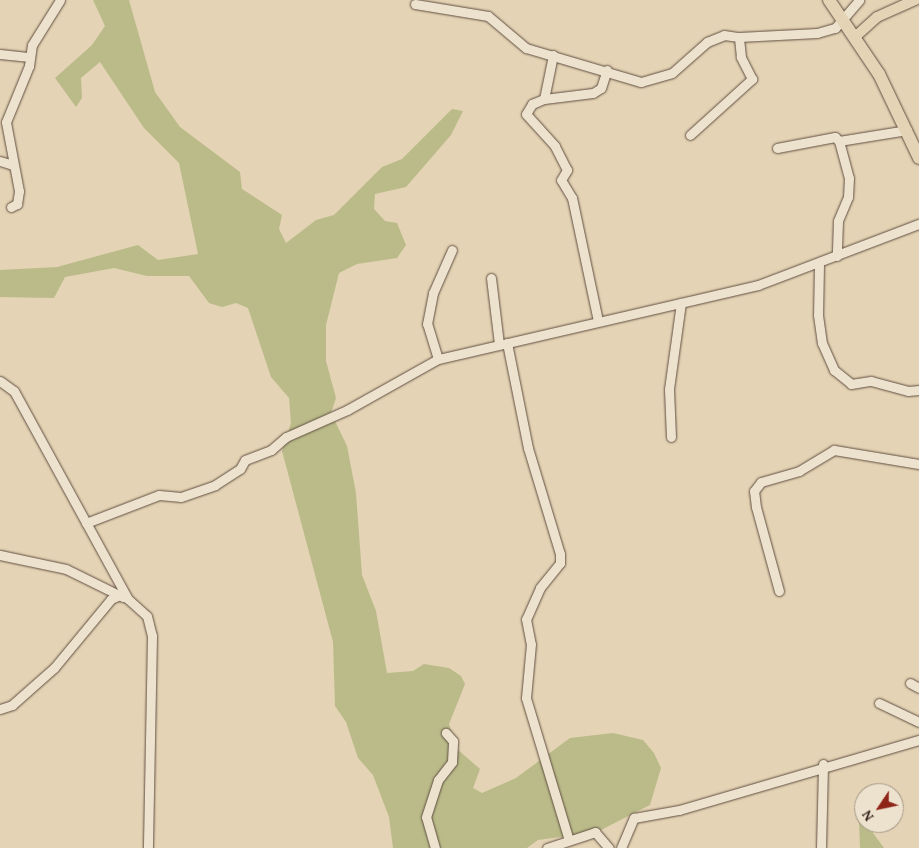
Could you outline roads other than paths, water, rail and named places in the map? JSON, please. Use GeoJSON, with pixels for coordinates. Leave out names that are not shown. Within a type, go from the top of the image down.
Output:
{"type":"FeatureCollection","features":[{"type":"Feature","properties":{"kind":"highway"},"geometry":{"type":"LineString","coordinates":[[829,0],[846,20],[856,36],[907,130],[919,158]]}},
{"type":"Feature","properties":{"kind":"main road"},"geometry":{"type":"LineString","coordinates":[[856,36],[877,17],[915,0]]}},
{"type":"Feature","properties":{"kind":"street"},"geometry":{"type":"LineString","coordinates":[[11,207],[17,204],[19,190],[6,122],[30,56],[32,45],[60,0]]}},
{"type":"Feature","properties":{"kind":"street"},"geometry":{"type":"LineString","coordinates":[[415,4],[488,16],[515,42],[641,82],[657,78],[682,67],[706,42],[724,36],[817,33],[846,20],[859,0]]}},
{"type":"Feature","properties":{"kind":"street"},"geometry":{"type":"LineString","coordinates":[[690,135],[752,79],[741,57],[739,37]]}},
{"type":"Feature","properties":{"kind":"street"},"geometry":{"type":"LineString","coordinates":[[0,54],[30,56]]}},
{"type":"Feature","properties":{"kind":"street"},"geometry":{"type":"LineString","coordinates":[[544,99],[553,55]]}},
{"type":"Feature","properties":{"kind":"street"},"geometry":{"type":"LineString","coordinates":[[598,321],[572,198],[561,180],[567,170],[555,146],[526,114],[532,104],[544,99],[593,92],[602,88],[607,70]]}},
{"type":"Feature","properties":{"kind":"street"},"geometry":{"type":"LineString","coordinates":[[839,142],[907,130]]}},
{"type":"Feature","properties":{"kind":"street"},"geometry":{"type":"LineString","coordinates":[[777,148],[835,137],[839,142],[849,178],[848,196],[838,221],[837,256]]}},
{"type":"Feature","properties":{"kind":"street"},"geometry":{"type":"LineString","coordinates":[[0,161],[13,165]]}},
{"type":"Feature","properties":{"kind":"street"},"geometry":{"type":"LineString","coordinates":[[86,524],[159,495],[181,497],[215,485],[240,469],[245,460],[271,450],[286,436],[347,410],[438,359],[681,303],[819,265],[919,224]]}},
{"type":"Feature","properties":{"kind":"street"},"geometry":{"type":"LineString","coordinates":[[438,359],[428,324],[433,293],[452,250]]}},
{"type":"Feature","properties":{"kind":"street"},"geometry":{"type":"LineString","coordinates":[[819,265],[818,315],[822,343],[834,370],[851,384],[870,381],[908,391],[919,390]]}},
{"type":"Feature","properties":{"kind":"street"},"geometry":{"type":"LineString","coordinates":[[491,278],[503,344],[528,448],[560,554],[560,563],[540,588],[526,619],[531,644],[526,698],[568,840]]}},
{"type":"Feature","properties":{"kind":"street"},"geometry":{"type":"LineString","coordinates":[[671,437],[669,389],[681,303]]}},
{"type":"Feature","properties":{"kind":"street"},"geometry":{"type":"LineString","coordinates":[[0,381],[14,391],[124,597]]}},
{"type":"Feature","properties":{"kind":"street"},"geometry":{"type":"LineString","coordinates":[[779,591],[756,507],[754,491],[760,482],[799,471],[834,450],[919,464]]}},
{"type":"Feature","properties":{"kind":"street"},"geometry":{"type":"LineString","coordinates":[[0,555],[66,568],[124,597],[147,616],[152,636],[148,848]]}},
{"type":"Feature","properties":{"kind":"street"},"geometry":{"type":"LineString","coordinates":[[0,709],[12,705],[54,668],[111,600],[124,597]]}},
{"type":"Feature","properties":{"kind":"street"},"geometry":{"type":"LineString","coordinates":[[910,683],[919,688]]}},
{"type":"Feature","properties":{"kind":"street"},"geometry":{"type":"LineString","coordinates":[[879,703],[919,722]]}},
{"type":"Feature","properties":{"kind":"street"},"geometry":{"type":"LineString","coordinates":[[435,848],[426,818],[438,780],[453,756],[453,741],[446,733]]}},
{"type":"Feature","properties":{"kind":"street"},"geometry":{"type":"LineString","coordinates":[[621,848],[634,818],[679,810],[823,764],[919,740]]}},
{"type":"Feature","properties":{"kind":"street"},"geometry":{"type":"LineString","coordinates":[[821,848],[823,764]]}},
{"type":"Feature","properties":{"kind":"street"},"geometry":{"type":"LineString","coordinates":[[546,848],[594,832],[609,848]]}}]}
